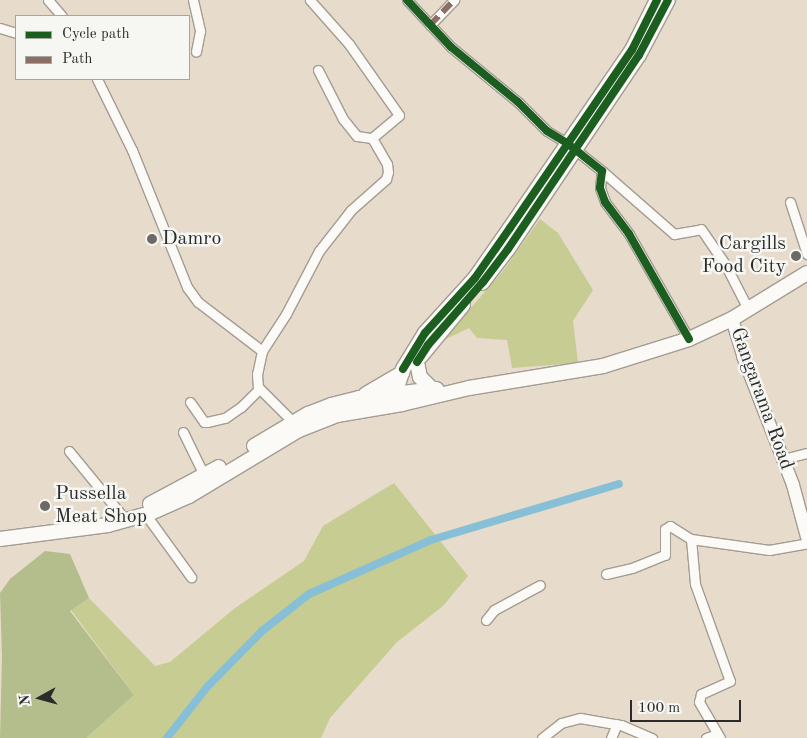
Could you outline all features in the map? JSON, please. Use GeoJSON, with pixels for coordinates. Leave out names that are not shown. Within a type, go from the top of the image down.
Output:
{"type":"FeatureCollection","features":[{"type":"Feature","properties":{"kind":"main road"},"geometry":{"type":"LineString","coordinates":[[398,399],[428,345],[508,249],[632,50],[657,0]]}},
{"type":"Feature","properties":{"kind":"main road"},"geometry":{"type":"LineString","coordinates":[[398,399],[402,373],[425,333],[475,278],[572,146],[639,54],[668,0]]}},
{"type":"Feature","properties":{"kind":"main road"},"geometry":{"type":"LineString","coordinates":[[0,539],[108,525],[146,515],[188,496],[331,405],[359,398],[398,399],[603,366],[689,339],[732,319],[807,272]]}},
{"type":"Feature","properties":{"kind":"main road"},"geometry":{"type":"LineString","coordinates":[[417,362],[420,377],[432,389]]}},
{"type":"Feature","properties":{"kind":"main road"},"geometry":{"type":"LineString","coordinates":[[359,398],[402,373]]}},
{"type":"Feature","properties":{"kind":"main road"},"geometry":{"type":"LineString","coordinates":[[0,532],[120,513],[146,506],[296,426],[432,389],[469,388]]}},
{"type":"Feature","properties":{"kind":"street"},"geometry":{"type":"LineString","coordinates":[[48,0],[61,15]]}},
{"type":"Feature","properties":{"kind":"street"},"geometry":{"type":"LineString","coordinates":[[193,0],[200,30],[196,52]]}},
{"type":"Feature","properties":{"kind":"street"},"geometry":{"type":"LineString","coordinates":[[310,0],[349,44],[399,115],[372,138],[357,136],[343,119],[318,70]]}},
{"type":"Feature","properties":{"kind":"street"},"geometry":{"type":"LineString","coordinates":[[407,0],[451,47],[518,102],[547,131],[572,146],[602,170],[674,234],[701,229],[725,264],[748,309]]}},
{"type":"Feature","properties":{"kind":"street"},"geometry":{"type":"LineString","coordinates":[[430,25],[454,0]]}},
{"type":"Feature","properties":{"kind":"street"},"geometry":{"type":"LineString","coordinates":[[0,28],[15,33]]}},
{"type":"Feature","properties":{"kind":"street"},"geometry":{"type":"LineString","coordinates":[[97,80],[132,150],[187,287],[198,302],[262,350]]}},
{"type":"Feature","properties":{"kind":"street"},"geometry":{"type":"LineString","coordinates":[[296,426],[259,389],[256,374],[262,350],[286,314],[319,251],[351,210],[386,179],[388,172],[387,164],[372,138]]}},
{"type":"Feature","properties":{"kind":"street"},"geometry":{"type":"LineString","coordinates":[[602,170],[600,188],[605,202],[629,234],[689,339]]}},
{"type":"Feature","properties":{"kind":"street"},"geometry":{"type":"LineString","coordinates":[[790,202],[807,254]]}},
{"type":"Feature","properties":{"kind":"street","name":"Gangarama Road"},"geometry":{"type":"LineString","coordinates":[[732,319],[743,356],[783,459],[807,537]]}},
{"type":"Feature","properties":{"kind":"street"},"geometry":{"type":"LineString","coordinates":[[190,402],[204,422],[207,422],[225,418],[241,407],[259,389]]}},
{"type":"Feature","properties":{"kind":"street"},"geometry":{"type":"LineString","coordinates":[[183,432],[204,475]]}},
{"type":"Feature","properties":{"kind":"street"},"geometry":{"type":"LineString","coordinates":[[69,451],[120,513]]}},
{"type":"Feature","properties":{"kind":"street"},"geometry":{"type":"LineString","coordinates":[[783,459],[807,453]]}},
{"type":"Feature","properties":{"kind":"street"},"geometry":{"type":"LineString","coordinates":[[146,515],[191,577]]}},
{"type":"Feature","properties":{"kind":"street"},"geometry":{"type":"LineString","coordinates":[[606,574],[632,568],[665,555],[666,526],[670,526],[691,539],[769,550],[807,543]]}},
{"type":"Feature","properties":{"kind":"street"},"geometry":{"type":"LineString","coordinates":[[691,539],[695,584],[730,681],[701,694],[699,702],[718,736],[706,738]]}},
{"type":"Feature","properties":{"kind":"street"},"geometry":{"type":"LineString","coordinates":[[486,620],[494,610],[540,585]]}},
{"type":"Feature","properties":{"kind":"street"},"geometry":{"type":"LineString","coordinates":[[542,738],[561,723],[576,718],[590,718],[617,724],[652,738]]}},
{"type":"Feature","properties":{"kind":"street"},"geometry":{"type":"LineString","coordinates":[[612,738],[617,724]]}},
{"type":"Feature","properties":{"kind":"green space"},"geometry":{"type":"Polygon","coordinates":[[[540,219],[558,233],[593,290],[573,321],[578,363],[512,368],[507,340],[477,338],[469,328],[442,341],[503,271],[540,219]]]}},
{"type":"Feature","properties":{"kind":"green space"},"geometry":{"type":"Polygon","coordinates":[[[394,483],[468,576],[443,606],[397,642],[330,718],[321,738],[86,738],[134,695],[71,610],[89,598],[155,666],[170,662],[235,608],[304,561],[323,526],[394,483]]]}},
{"type":"Feature","properties":{"kind":"green space"},"geometry":{"type":"Polygon","coordinates":[[[45,551],[70,554],[89,598],[70,611],[134,695],[86,738],[0,738],[2,656],[0,593],[10,579],[45,551]]]}},
{"type":"Feature","properties":{"kind":"waterway"},"geometry":{"type":"LineString","coordinates":[[167,738],[207,687],[262,631],[309,594],[431,540],[619,484]]}},
{"type":"Feature","properties":{"kind":"marked path"},"geometry":{"type":"LineString","coordinates":[[430,25],[454,0]]}},
{"type":"Feature","properties":{"kind":"cycle path"},"geometry":{"type":"LineString","coordinates":[[407,0],[451,47],[518,102],[547,131],[567,143],[602,171],[600,188],[605,202],[629,234],[689,339]]}},
{"type":"Feature","properties":{"kind":"cycle path"},"geometry":{"type":"LineString","coordinates":[[403,369],[425,333],[475,278],[510,228],[632,50],[657,0]]}},
{"type":"Feature","properties":{"kind":"cycle path"},"geometry":{"type":"LineString","coordinates":[[417,362],[428,345],[483,282],[508,249],[639,55],[668,0]]}},
{"type":"Feature","properties":{"kind":"place","name":"Damro"},"geometry":{"type":"Point","coordinates":[152,239]}},
{"type":"Feature","properties":{"kind":"place","name":"Cargills Food City"},"geometry":{"type":"Point","coordinates":[796,256]}},
{"type":"Feature","properties":{"kind":"place","name":"Pussella Meat Shop"},"geometry":{"type":"Point","coordinates":[45,506]}}]}
